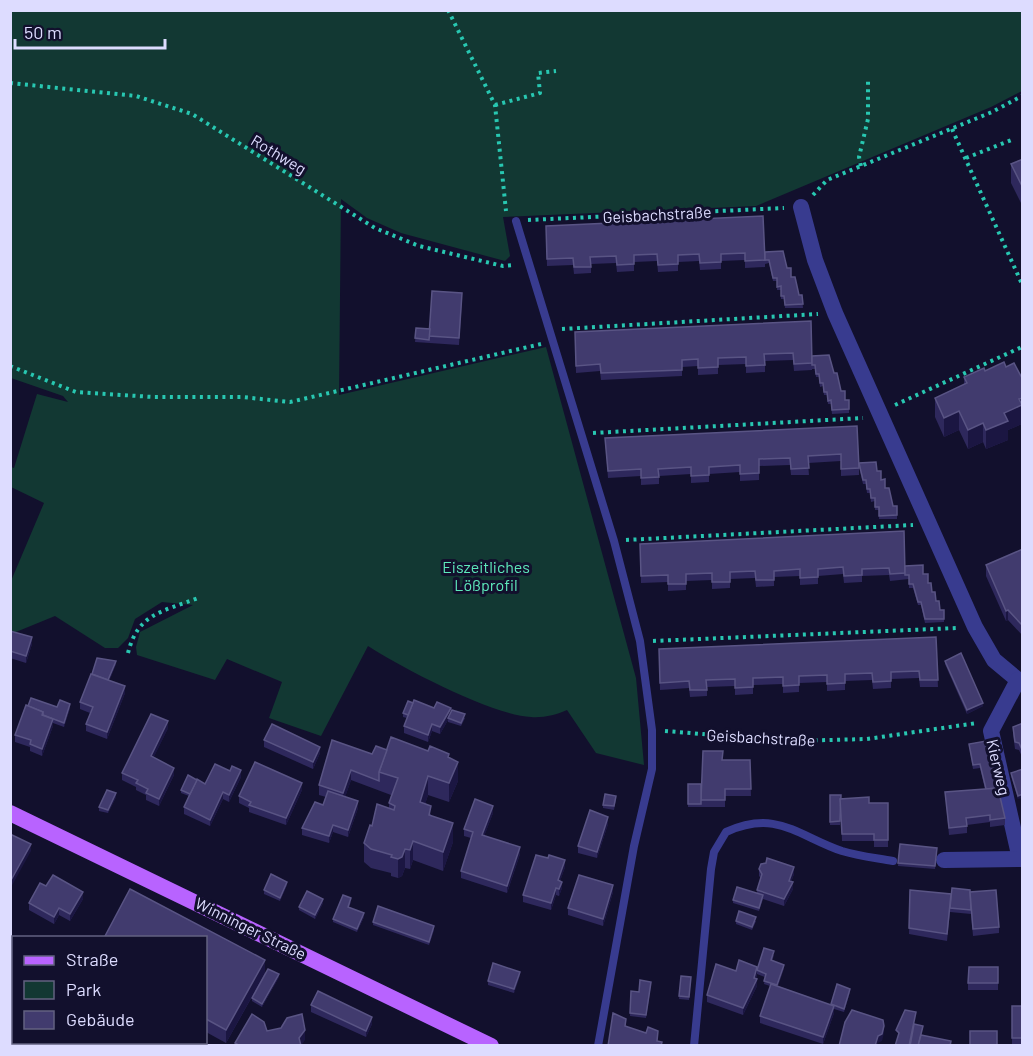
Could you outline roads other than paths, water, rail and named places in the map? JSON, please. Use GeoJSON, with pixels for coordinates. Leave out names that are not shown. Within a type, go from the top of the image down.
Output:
{"type":"FeatureCollection","features":[{"type":"Feature","properties":{"kind":"main road","name":"Winninger Straße"},"geometry":{"type":"LineString","coordinates":[[10,813],[491,1046]]}},
{"type":"Feature","properties":{"kind":"street"},"geometry":{"type":"LineString","coordinates":[[801,207],[814,260],[835,313],[975,627],[994,660],[1020,680]]}},
{"type":"Feature","properties":{"kind":"street","name":"Kierweg"},"geometry":{"type":"LineString","coordinates":[[944,860],[1021,859],[991,731],[995,720],[1020,680]]}},
{"type":"Feature","properties":{"kind":"lane"},"geometry":{"type":"LineString","coordinates":[[516,221],[614,541],[640,641],[652,730],[651,769],[634,846],[598,1046]]}},
{"type":"Feature","properties":{"kind":"lane"},"geometry":{"type":"LineString","coordinates":[[694,1046],[711,869],[714,852],[726,832],[752,824],[776,824],[795,828],[845,852],[893,861]]}},
{"type":"Feature","properties":{"kind":"water"},"geometry":{"type":"Polygon","coordinates":[[[10,970],[12,971],[12,1044],[111,1045],[11,1045],[10,970]]]}},
{"type":"Feature","properties":{"kind":"park label","name":"Eiszeitliches Lößprofil"},"geometry":{"type":"Point","coordinates":[486,575]}}]}
